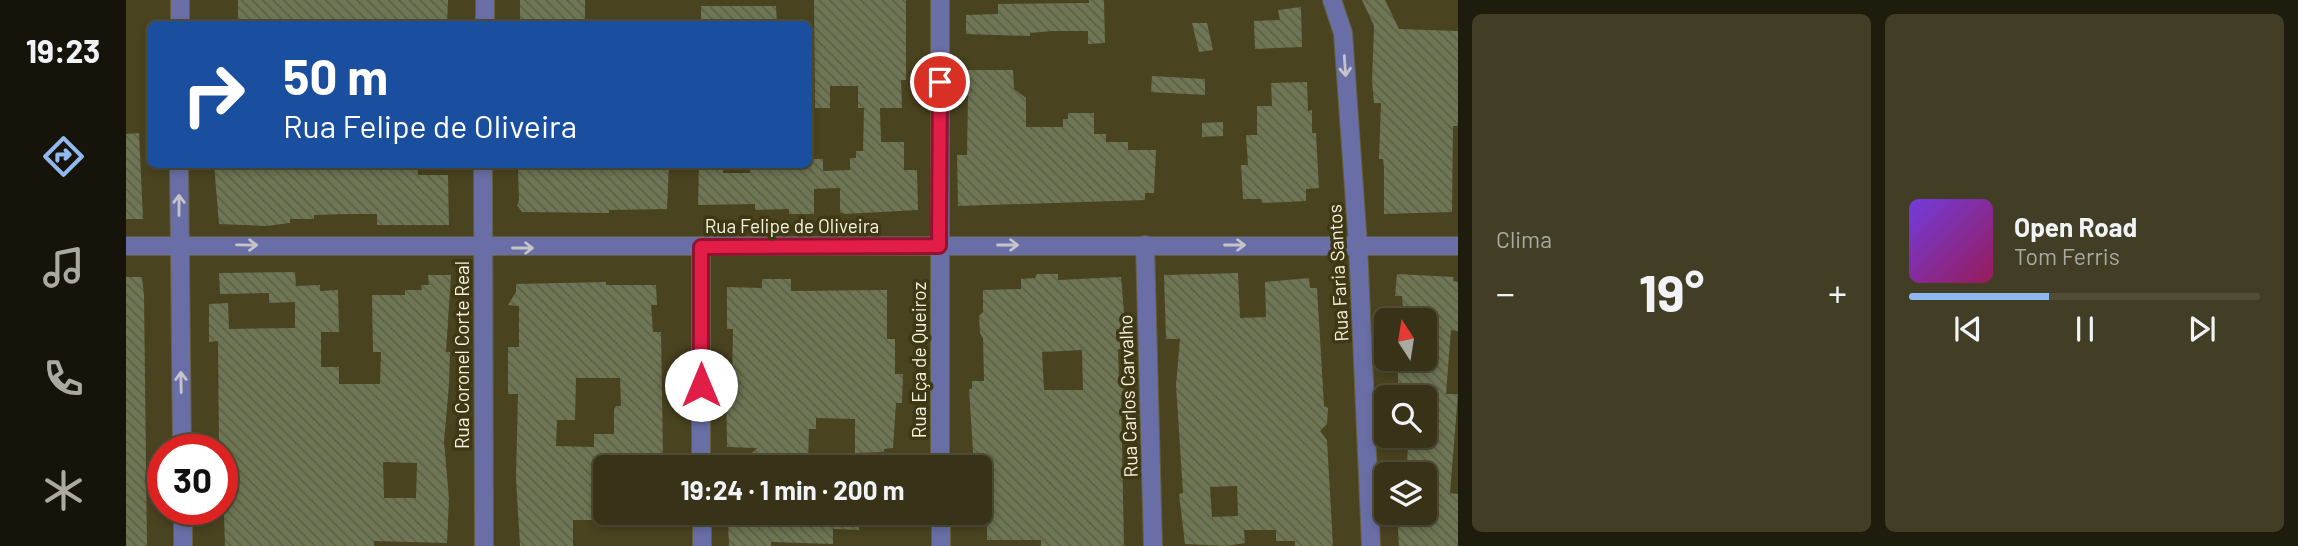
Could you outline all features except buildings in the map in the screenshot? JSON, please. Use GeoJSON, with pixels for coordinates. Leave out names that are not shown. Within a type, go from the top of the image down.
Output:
{"type":"FeatureCollection","features":[{"type":"Feature","properties":{"kind":"street"},"geometry":{"type":"LineString","coordinates":[[180,0],[180,21]]}},
{"type":"Feature","properties":{"kind":"street"},"geometry":{"type":"LineString","coordinates":[[485,0],[485,21]]}},
{"type":"Feature","properties":{"kind":"street","name":"Rua Eça de Queiroz"},"geometry":{"type":"LineString","coordinates":[[940,0],[940,455]]}},
{"type":"Feature","properties":{"kind":"street","name":"Rua Faria Santos"},"geometry":{"type":"LineString","coordinates":[[1332,0],[1343,33],[1358,244],[1371,546]]}},
{"type":"Feature","properties":{"kind":"street"},"geometry":{"type":"LineString","coordinates":[[179,168],[182,434]]}},
{"type":"Feature","properties":{"kind":"street","name":"Rua Coronel Corte Real"},"geometry":{"type":"LineString","coordinates":[[483,168],[484,546]]}},
{"type":"Feature","properties":{"kind":"street","name":"Rua Carlos Carvalho"},"geometry":{"type":"LineString","coordinates":[[1145,245],[1153,546]]}},
{"type":"Feature","properties":{"kind":"street","name":"Rua Felipe de Oliveira"},"geometry":{"type":"LineString","coordinates":[[126,246],[1458,246]]}},
{"type":"Feature","properties":{"kind":"street"},"geometry":{"type":"LineString","coordinates":[[701,247],[701,455]]}},
{"type":"Feature","properties":{"kind":"street"},"geometry":{"type":"LineString","coordinates":[[183,525],[183,546]]}},
{"type":"Feature","properties":{"kind":"street"},"geometry":{"type":"LineString","coordinates":[[702,525],[702,546]]}},
{"type":"Feature","properties":{"kind":"street"},"geometry":{"type":"LineString","coordinates":[[941,525],[941,546]]}},
{"type":"Feature","properties":{"kind":"route"},"geometry":{"type":"LineString","coordinates":[[701,385],[701,247],[939,246],[940,82]]}}]}
